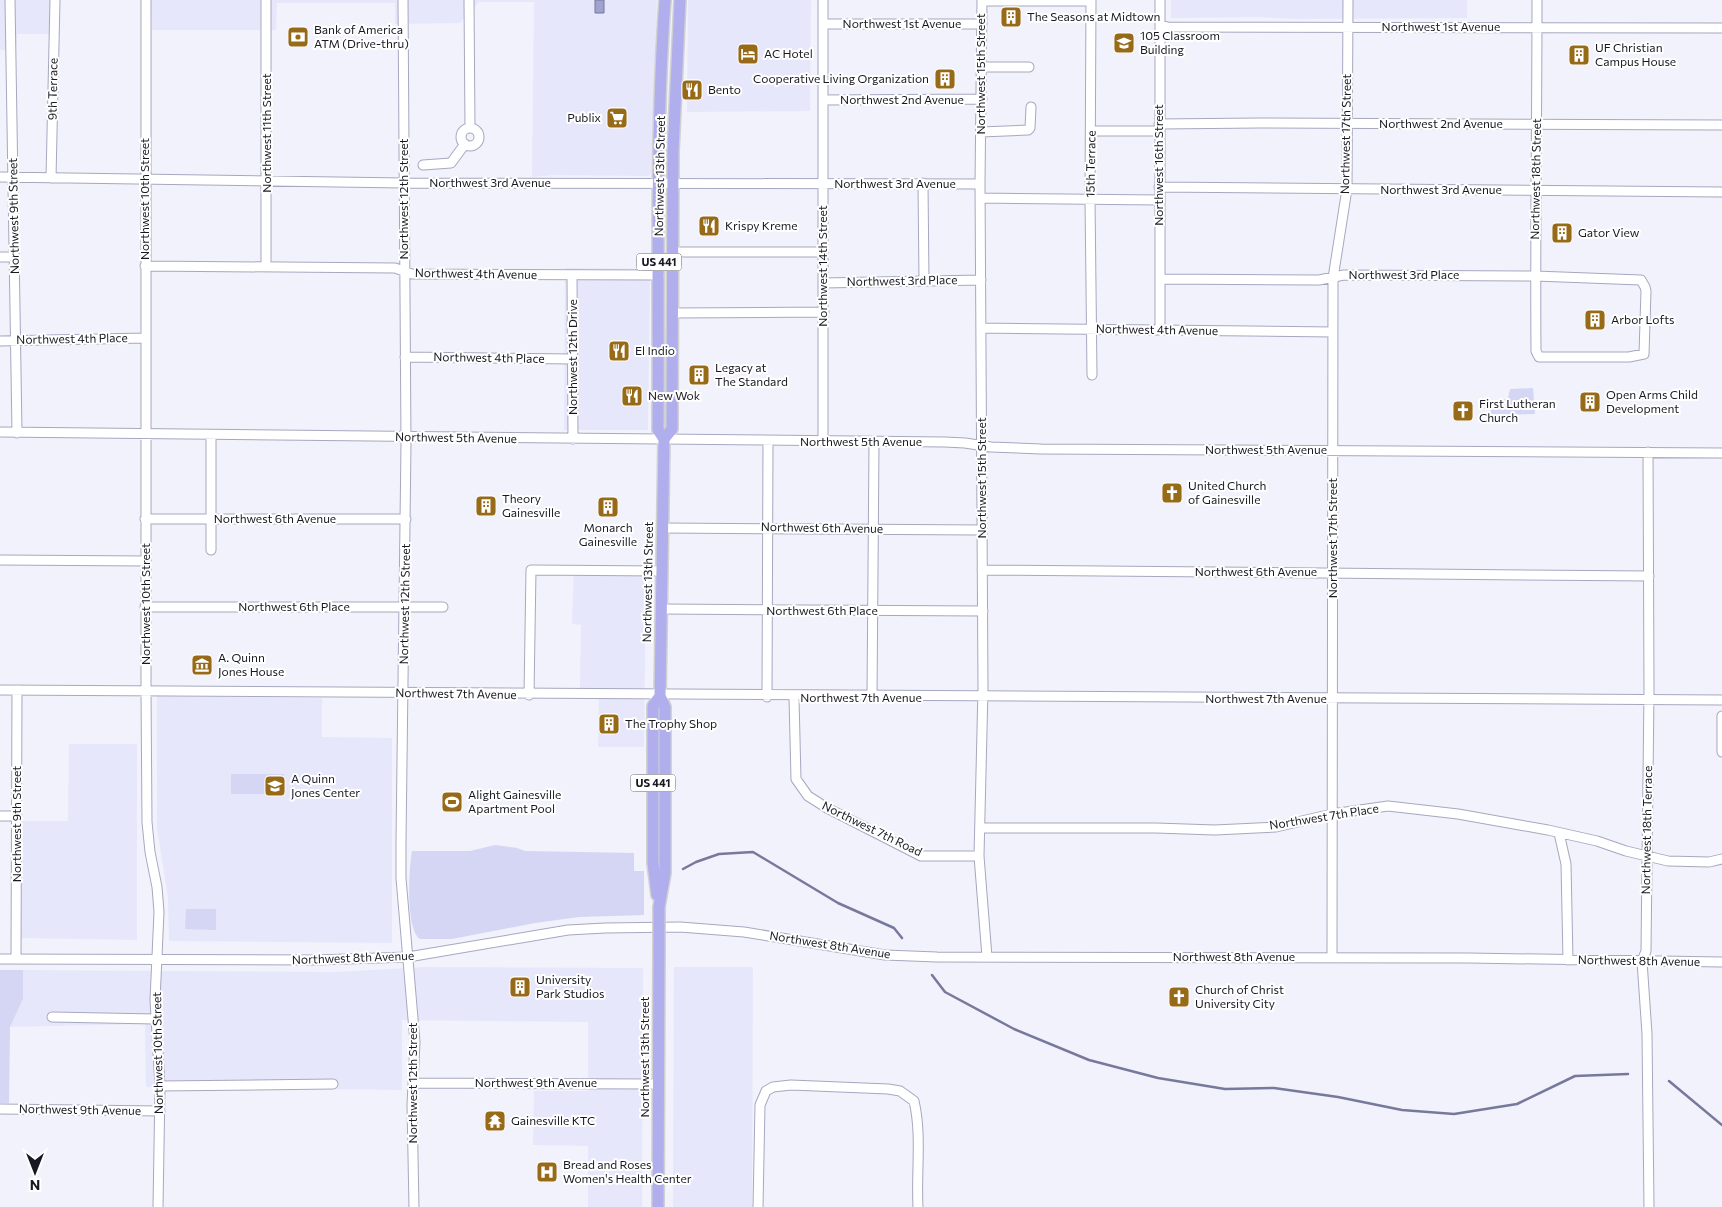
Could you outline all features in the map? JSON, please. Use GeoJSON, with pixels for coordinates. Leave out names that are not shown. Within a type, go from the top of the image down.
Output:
{"type":"FeatureCollection","features":[{"type":"Feature","properties":{"kind":"main road","name":"Northwest 13th Street"},"geometry":{"type":"LineString","coordinates":[[658,1207],[659,907],[654,873],[653,706],[660,696],[664,439],[658,430],[659,184],[665,0]]}},
{"type":"Feature","properties":{"kind":"main road","name":"Northwest 13th Street"},"geometry":{"type":"LineString","coordinates":[[664,439],[672,429],[674,118],[680,0]]}},
{"type":"Feature","properties":{"kind":"street","name":"Northwest 9th Street"},"geometry":{"type":"LineString","coordinates":[[10,0],[17,432]]}},
{"type":"Feature","properties":{"kind":"street","name":"9th Terrace"},"geometry":{"type":"LineString","coordinates":[[51,178],[55,0]]}},
{"type":"Feature","properties":{"kind":"street","name":"Northwest 10th Street"},"geometry":{"type":"LineString","coordinates":[[146,0],[145,519],[147,822],[159,912],[155,1019],[160,1086],[158,1207]]}},
{"type":"Feature","properties":{"kind":"street","name":"Northwest 11th Street"},"geometry":{"type":"LineString","coordinates":[[266,0],[266,267]]}},
{"type":"Feature","properties":{"kind":"street","name":"Northwest 12th Street"},"geometry":{"type":"LineString","coordinates":[[403,0],[406,519],[401,878],[415,1042],[412,1105],[414,1207]]}},
{"type":"Feature","properties":{"kind":"street"},"geometry":{"type":"LineString","coordinates":[[470,0],[470,128]]}},
{"type":"Feature","properties":{"kind":"street","name":"Northwest 14th Street"},"geometry":{"type":"LineString","coordinates":[[823,0],[824,442]]}},
{"type":"Feature","properties":{"kind":"street"},"geometry":{"type":"LineString","coordinates":[[982,0],[1091,1]]}},
{"type":"Feature","properties":{"kind":"street","name":"Northwest 15th Street"},"geometry":{"type":"LineString","coordinates":[[982,0],[980,184],[982,280],[982,698],[979,856],[987,957]]}},
{"type":"Feature","properties":{"kind":"street","name":"Northwest 16th Street"},"geometry":{"type":"LineString","coordinates":[[1160,0],[1160,330]]}},
{"type":"Feature","properties":{"kind":"street","name":"Northwest 17th Street"},"geometry":{"type":"LineString","coordinates":[[1332,958],[1333,278],[1347,189],[1348,0]]}},
{"type":"Feature","properties":{"kind":"street","name":"Northwest 18th Street"},"geometry":{"type":"LineString","coordinates":[[1536,0],[1535,276],[1536,351],[1539,357]]}},
{"type":"Feature","properties":{"kind":"street","name":"15th Terrace"},"geometry":{"type":"LineString","coordinates":[[1091,1],[1090,198],[1092,374]]}},
{"type":"Feature","properties":{"kind":"street","name":"Northwest 1st Avenue"},"geometry":{"type":"LineString","coordinates":[[823,24],[982,24]]}},
{"type":"Feature","properties":{"kind":"street","name":"Northwest 1st Avenue"},"geometry":{"type":"LineString","coordinates":[[1160,25],[1722,28]]}},
{"type":"Feature","properties":{"kind":"street"},"geometry":{"type":"LineString","coordinates":[[0,57],[10,57]]}},
{"type":"Feature","properties":{"kind":"street"},"geometry":{"type":"LineString","coordinates":[[982,67],[1029,66]]}},
{"type":"Feature","properties":{"kind":"street","name":"Northwest 2nd Avenue"},"geometry":{"type":"LineString","coordinates":[[823,100],[982,99]]}},
{"type":"Feature","properties":{"kind":"street"},"geometry":{"type":"LineString","coordinates":[[981,132],[1028,130],[1030,128],[1030,107]]}},
{"type":"Feature","properties":{"kind":"street","name":"Northwest 2nd Avenue"},"geometry":{"type":"LineString","coordinates":[[1091,131],[1346,123],[1722,124]]}},
{"type":"Feature","properties":{"kind":"street"},"geometry":{"type":"LineString","coordinates":[[470,128],[478,132],[479,140],[472,146],[465,144],[462,141],[461,135],[464,130],[470,128]]}},
{"type":"Feature","properties":{"kind":"street"},"geometry":{"type":"LineString","coordinates":[[424,165],[451,163],[465,144]]}},
{"type":"Feature","properties":{"kind":"street","name":"Northwest 3rd Avenue"},"geometry":{"type":"LineString","coordinates":[[0,177],[404,183],[980,184]]}},
{"type":"Feature","properties":{"kind":"street"},"geometry":{"type":"LineString","coordinates":[[923,183],[924,281]]}},
{"type":"Feature","properties":{"kind":"street","name":"Northwest 3rd Avenue"},"geometry":{"type":"LineString","coordinates":[[1159,187],[1722,192]]}},
{"type":"Feature","properties":{"kind":"street"},"geometry":{"type":"LineString","coordinates":[[981,198],[1159,200]]}},
{"type":"Feature","properties":{"kind":"street"},"geometry":{"type":"LineString","coordinates":[[672,252],[823,252]]}},
{"type":"Feature","properties":{"kind":"street"},"geometry":{"type":"LineString","coordinates":[[0,257],[14,257]]}},
{"type":"Feature","properties":{"kind":"street","name":"Northwest 4th Avenue"},"geometry":{"type":"LineString","coordinates":[[145,266],[395,268],[412,274],[659,275]]}},
{"type":"Feature","properties":{"kind":"street","name":"Northwest 12th Drive"},"geometry":{"type":"LineString","coordinates":[[572,275],[573,439]]}},
{"type":"Feature","properties":{"kind":"street","name":"Northwest 3rd Place"},"geometry":{"type":"LineString","coordinates":[[1160,280],[1319,280],[1344,275],[1535,276],[1641,280],[1645,287],[1644,354],[1629,357],[1539,357]]}},
{"type":"Feature","properties":{"kind":"street","name":"Northwest 3rd Place"},"geometry":{"type":"LineString","coordinates":[[823,283],[982,280]]}},
{"type":"Feature","properties":{"kind":"street"},"geometry":{"type":"LineString","coordinates":[[672,313],[824,312]]}},
{"type":"Feature","properties":{"kind":"street","name":"Northwest 4th Avenue"},"geometry":{"type":"LineString","coordinates":[[982,328],[1333,332]]}},
{"type":"Feature","properties":{"kind":"street","name":"Northwest 4th Place"},"geometry":{"type":"LineString","coordinates":[[0,341],[145,338]]}},
{"type":"Feature","properties":{"kind":"street","name":"Northwest 4th Place"},"geometry":{"type":"LineString","coordinates":[[406,357],[573,359]]}},
{"type":"Feature","properties":{"kind":"street","name":"Northwest 5th Avenue"},"geometry":{"type":"LineString","coordinates":[[0,432],[211,436],[664,439],[874,443],[945,442],[1041,449],[1722,453]]}},
{"type":"Feature","properties":{"kind":"street"},"geometry":{"type":"LineString","coordinates":[[211,436],[211,550]]}},
{"type":"Feature","properties":{"kind":"street"},"geometry":{"type":"LineString","coordinates":[[767,697],[768,441]]}},
{"type":"Feature","properties":{"kind":"street"},"geometry":{"type":"LineString","coordinates":[[872,698],[874,443]]}},
{"type":"Feature","properties":{"kind":"street","name":"Northwest 18th Terrace"},"geometry":{"type":"LineString","coordinates":[[1648,452],[1646,951],[1642,961],[1647,1034],[1649,1207]]}},
{"type":"Feature","properties":{"kind":"street","name":"Northwest 6th Avenue"},"geometry":{"type":"LineString","coordinates":[[145,519],[406,519]]}},
{"type":"Feature","properties":{"kind":"street","name":"Northwest 6th Avenue"},"geometry":{"type":"LineString","coordinates":[[662,528],[768,527],[982,530]]}},
{"type":"Feature","properties":{"kind":"street"},"geometry":{"type":"LineString","coordinates":[[0,560],[146,561]]}},
{"type":"Feature","properties":{"kind":"street"},"geometry":{"type":"LineString","coordinates":[[529,695],[531,570],[662,571]]}},
{"type":"Feature","properties":{"kind":"street","name":"Northwest 6th Avenue"},"geometry":{"type":"LineString","coordinates":[[982,570],[1649,576]]}},
{"type":"Feature","properties":{"kind":"street","name":"Northwest 6th Place"},"geometry":{"type":"LineString","coordinates":[[146,607],[443,607]]}},
{"type":"Feature","properties":{"kind":"street","name":"Northwest 6th Place"},"geometry":{"type":"LineString","coordinates":[[661,609],[982,611]]}},
{"type":"Feature","properties":{"kind":"street","name":"Northwest 7th Avenue"},"geometry":{"type":"LineString","coordinates":[[0,690],[1108,700],[1722,700]]}},
{"type":"Feature","properties":{"kind":"street","name":"Northwest 9th Street"},"geometry":{"type":"LineString","coordinates":[[16,959],[17,690]]}},
{"type":"Feature","properties":{"kind":"street","name":"Northwest 7th Road"},"geometry":{"type":"LineString","coordinates":[[794,698],[796,779],[808,796],[827,808],[921,856],[979,856]]}},
{"type":"Feature","properties":{"kind":"street"},"geometry":{"type":"LineString","coordinates":[[1722,716],[1722,752]]}},
{"type":"Feature","properties":{"kind":"street","name":"Northwest 7th Place"},"geometry":{"type":"LineString","coordinates":[[980,828],[1215,830],[1276,826],[1332,814],[1388,806],[1458,814],[1559,833],[1647,857],[1709,862],[1722,859]]}},
{"type":"Feature","properties":{"kind":"street"},"geometry":{"type":"LineString","coordinates":[[0,816],[17,816]]}},
{"type":"Feature","properties":{"kind":"street"},"geometry":{"type":"LineString","coordinates":[[1559,833],[1566,864],[1568,960]]}},
{"type":"Feature","properties":{"kind":"street","name":"Northwest 8th Avenue"},"geometry":{"type":"LineString","coordinates":[[0,959],[316,960],[408,957],[568,930],[661,927],[744,932],[885,955],[1722,962]]}},
{"type":"Feature","properties":{"kind":"street"},"geometry":{"type":"LineString","coordinates":[[52,1018],[155,1019]]}},
{"type":"Feature","properties":{"kind":"street","name":"Northwest 9th Avenue"},"geometry":{"type":"LineString","coordinates":[[414,1083],[658,1084]]}},
{"type":"Feature","properties":{"kind":"street"},"geometry":{"type":"LineString","coordinates":[[160,1086],[333,1084]]}},
{"type":"Feature","properties":{"kind":"street"},"geometry":{"type":"LineString","coordinates":[[758,1207],[760,1105],[766,1091],[773,1087],[790,1085],[888,1089],[900,1091],[914,1101],[919,1162],[918,1207]]}},
{"type":"Feature","properties":{"kind":"street","name":"Northwest 9th Avenue"},"geometry":{"type":"LineString","coordinates":[[0,1110],[160,1111]]}},
{"type":"Feature","properties":{"kind":"shaded area"},"geometry":{"type":"Polygon","coordinates":[[[0,0],[51,0],[51,34],[17,34],[16,50],[0,50],[0,0]]]}},
{"type":"Feature","properties":{"kind":"shaded area"},"geometry":{"type":"Polygon","coordinates":[[[151,0],[657,0],[651,172],[649,176],[553,175],[532,177],[534,2],[479,2],[460,23],[395,24],[395,3],[277,3],[276,30],[152,30],[151,0]]]}},
{"type":"Feature","properties":{"kind":"shaded area","name":"AC Hotel"},"geometry":{"type":"Polygon","coordinates":[[[688,0],[811,0],[810,111],[687,112],[688,0]]]}},
{"type":"Feature","properties":{"kind":"shaded area"},"geometry":{"type":"Polygon","coordinates":[[[1171,0],[1467,0],[1467,18],[1171,18],[1171,0]]]}},
{"type":"Feature","properties":{"kind":"shaded area"},"geometry":{"type":"Polygon","coordinates":[[[565,268],[650,269],[648,430],[564,430],[565,268]]]}},
{"type":"Feature","properties":{"kind":"shaded area"},"geometry":{"type":"Polygon","coordinates":[[[1533,388],[1535,414],[1490,414],[1492,404],[1508,398],[1510,389],[1533,388]]]}},
{"type":"Feature","properties":{"kind":"shaded area"},"geometry":{"type":"Polygon","coordinates":[[[574,567],[646,567],[644,747],[598,747],[599,689],[580,689],[581,625],[572,624],[574,567]]]}},
{"type":"Feature","properties":{"kind":"shaded area","name":"A Quinn Jones Center"},"geometry":{"type":"Polygon","coordinates":[[[157,696],[322,698],[322,737],[392,738],[392,943],[169,941],[168,898],[157,828],[157,696]]]}},
{"type":"Feature","properties":{"kind":"shaded area"},"geometry":{"type":"Polygon","coordinates":[[[69,744],[137,744],[137,940],[19,938],[20,821],[68,821],[69,744]]]}},
{"type":"Feature","properties":{"kind":"shaded area"},"geometry":{"type":"Polygon","coordinates":[[[231,774],[284,774],[284,794],[231,794],[231,774]]]}},
{"type":"Feature","properties":{"kind":"shaded area"},"geometry":{"type":"Polygon","coordinates":[[[495,845],[525,851],[634,853],[634,871],[644,871],[644,915],[579,917],[535,923],[452,939],[420,939],[415,933],[410,911],[409,883],[412,851],[470,851],[495,845]]]}},
{"type":"Feature","properties":{"kind":"shaded area"},"geometry":{"type":"Polygon","coordinates":[[[186,909],[216,909],[216,930],[185,929],[186,909]]]}},
{"type":"Feature","properties":{"kind":"shaded area"},"geometry":{"type":"Polygon","coordinates":[[[425,967],[643,968],[642,1207],[588,1207],[588,1146],[533,1145],[534,1091],[588,1091],[588,1022],[402,1020],[402,1090],[146,1087],[145,1024],[10,1027],[23,999],[23,970],[337,972],[425,967]]]}},
{"type":"Feature","properties":{"kind":"shaded area"},"geometry":{"type":"Polygon","coordinates":[[[674,967],[753,967],[752,1207],[673,1207],[674,967]]]}},
{"type":"Feature","properties":{"kind":"shaded area"},"geometry":{"type":"Polygon","coordinates":[[[0,970],[23,970],[23,999],[10,1027],[9,1103],[0,1103],[0,970]]]}},
{"type":"Feature","properties":{"kind":"water"},"geometry":{"type":"Polygon","coordinates":[[[595,0],[604,0],[604,13],[595,13],[595,0]]]}},
{"type":"Feature","properties":{"kind":"waterway"},"geometry":{"type":"LineString","coordinates":[[683,869],[719,854],[753,852],[838,903],[894,928],[902,938]]}},
{"type":"Feature","properties":{"kind":"waterway"},"geometry":{"type":"LineString","coordinates":[[932,975],[945,992],[1014,1029],[1089,1060],[1158,1078],[1225,1089],[1274,1088],[1338,1097],[1402,1110],[1454,1114],[1517,1104],[1575,1076],[1628,1074]]}},
{"type":"Feature","properties":{"kind":"waterway"},"geometry":{"type":"LineString","coordinates":[[1669,1081],[1722,1125]]}},
{"type":"Feature","properties":{"kind":"place","name":"The Seasons at Midtown"},"geometry":{"type":"Point","coordinates":[1011,17]}},
{"type":"Feature","properties":{"kind":"place","name":"Bank of America ATM (Drive-thru)"},"geometry":{"type":"Point","coordinates":[298,37]}},
{"type":"Feature","properties":{"kind":"place","name":"105 Classroom Building"},"geometry":{"type":"Point","coordinates":[1124,43]}},
{"type":"Feature","properties":{"kind":"place","name":"AC Hotel"},"geometry":{"type":"Point","coordinates":[748,54]}},
{"type":"Feature","properties":{"kind":"place","name":"UF Christian Campus House"},"geometry":{"type":"Point","coordinates":[1579,55]}},
{"type":"Feature","properties":{"kind":"place","name":"Cooperative Living Organization"},"geometry":{"type":"Point","coordinates":[945,79]}},
{"type":"Feature","properties":{"kind":"place","name":"Bento"},"geometry":{"type":"Point","coordinates":[692,90]}},
{"type":"Feature","properties":{"kind":"place","name":"Publix"},"geometry":{"type":"Point","coordinates":[617,118]}},
{"type":"Feature","properties":{"kind":"place","name":"Krispy Kreme"},"geometry":{"type":"Point","coordinates":[709,226]}},
{"type":"Feature","properties":{"kind":"place","name":"Gator View"},"geometry":{"type":"Point","coordinates":[1562,233]}},
{"type":"Feature","properties":{"kind":"place","name":"Arbor Lofts"},"geometry":{"type":"Point","coordinates":[1595,320]}},
{"type":"Feature","properties":{"kind":"place","name":"El Indio"},"geometry":{"type":"Point","coordinates":[619,351]}},
{"type":"Feature","properties":{"kind":"place","name":"Legacy at The Standard"},"geometry":{"type":"Point","coordinates":[699,375]}},
{"type":"Feature","properties":{"kind":"place","name":"New Wok"},"geometry":{"type":"Point","coordinates":[632,396]}},
{"type":"Feature","properties":{"kind":"place","name":"Open Arms Child Development"},"geometry":{"type":"Point","coordinates":[1590,402]}},
{"type":"Feature","properties":{"kind":"place","name":"First Lutheran Church"},"geometry":{"type":"Point","coordinates":[1463,411]}},
{"type":"Feature","properties":{"kind":"place","name":"United Church of Gainesville"},"geometry":{"type":"Point","coordinates":[1172,493]}},
{"type":"Feature","properties":{"kind":"place","name":"Theory Gainesville"},"geometry":{"type":"Point","coordinates":[486,506]}},
{"type":"Feature","properties":{"kind":"place","name":"Monarch Gainesville"},"geometry":{"type":"Point","coordinates":[608,507]}},
{"type":"Feature","properties":{"kind":"place","name":"A. Quinn Jones House"},"geometry":{"type":"Point","coordinates":[202,665]}},
{"type":"Feature","properties":{"kind":"place","name":"The Trophy Shop"},"geometry":{"type":"Point","coordinates":[609,724]}},
{"type":"Feature","properties":{"kind":"place","name":"A Quinn Jones Center"},"geometry":{"type":"Point","coordinates":[275,786]}},
{"type":"Feature","properties":{"kind":"place","name":"Alight Gainesville Apartment Pool"},"geometry":{"type":"Point","coordinates":[452,802]}},
{"type":"Feature","properties":{"kind":"place","name":"University Park Studios"},"geometry":{"type":"Point","coordinates":[520,987]}},
{"type":"Feature","properties":{"kind":"place","name":"Church of Christ University City"},"geometry":{"type":"Point","coordinates":[1179,997]}},
{"type":"Feature","properties":{"kind":"place","name":"Gainesville KTC"},"geometry":{"type":"Point","coordinates":[495,1121]}},
{"type":"Feature","properties":{"kind":"place","name":"Bread and Roses Women's Health Center"},"geometry":{"type":"Point","coordinates":[547,1172]}}]}
